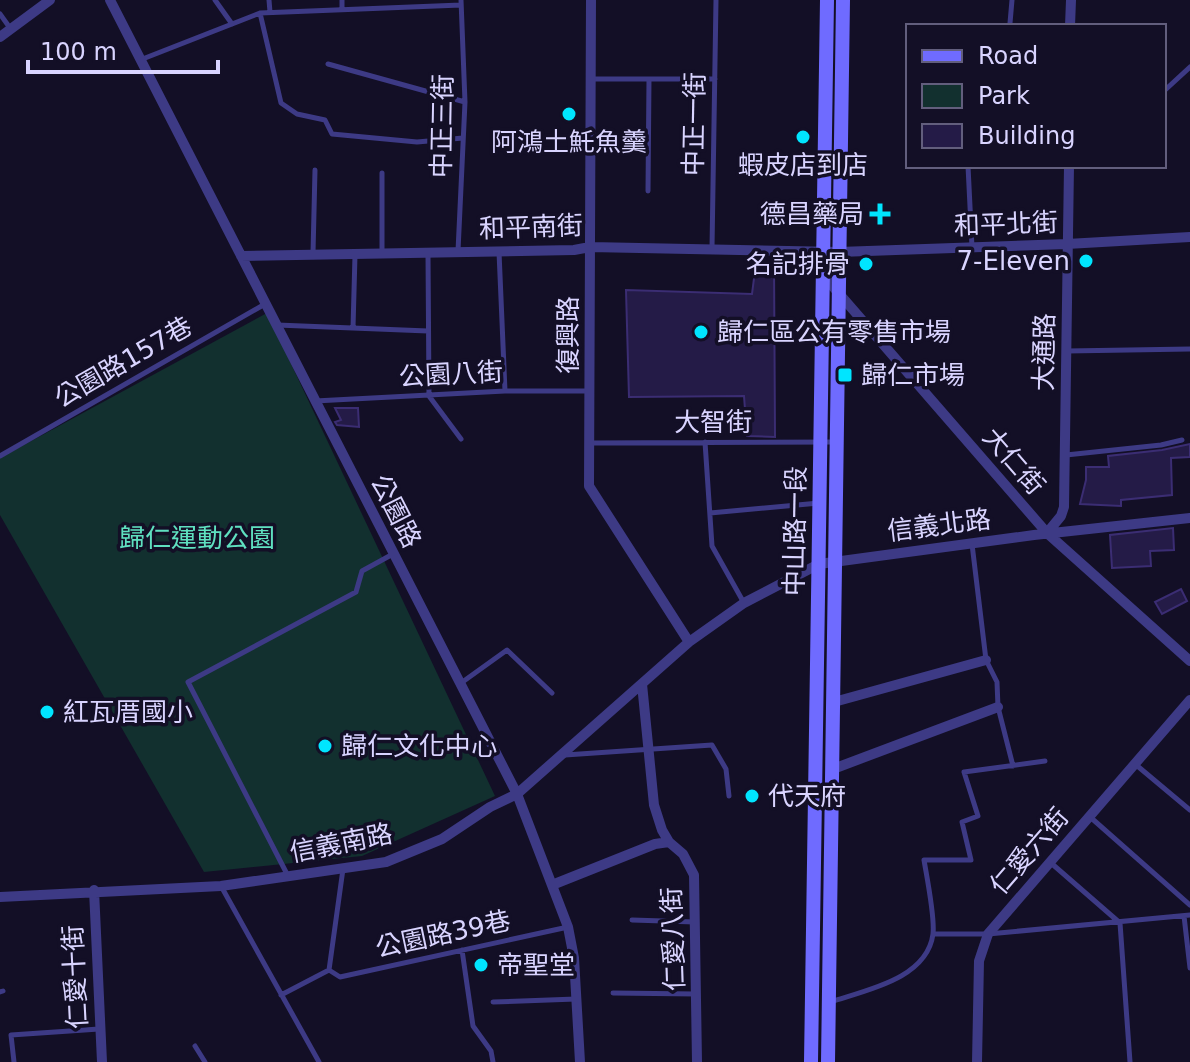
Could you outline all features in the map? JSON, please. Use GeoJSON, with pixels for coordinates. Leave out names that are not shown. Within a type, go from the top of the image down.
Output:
{"type":"FeatureCollection","features":[{"type":"Feature","properties":{"kind":"main road","name":"中山路一段"},"geometry":{"type":"LineString","coordinates":[[811,1062],[827,0]]}},
{"type":"Feature","properties":{"kind":"main road","name":"中山路一段"},"geometry":{"type":"LineString","coordinates":[[828,1062],[843,0]]}},
{"type":"Feature","properties":{"kind":"street"},"geometry":{"type":"LineString","coordinates":[[0,37],[50,0]]}},
{"type":"Feature","properties":{"kind":"street","name":"公園路"},"geometry":{"type":"LineString","coordinates":[[110,0],[517,794],[568,927],[574,958],[580,1062]]}},
{"type":"Feature","properties":{"kind":"street","name":"復興路"},"geometry":{"type":"LineString","coordinates":[[591,0],[589,486],[689,642]]}},
{"type":"Feature","properties":{"kind":"street"},"geometry":{"type":"LineString","coordinates":[[1070,24],[1071,0]]}},
{"type":"Feature","properties":{"kind":"street","name":"大通路"},"geometry":{"type":"LineString","coordinates":[[1047,533],[1061,516],[1064,507],[1069,168]]}},
{"type":"Feature","properties":{"kind":"street","name":"和平北街"},"geometry":{"type":"LineString","coordinates":[[822,251],[1190,237]]}},
{"type":"Feature","properties":{"kind":"street","name":"和平南街"},"geometry":{"type":"LineString","coordinates":[[241,256],[499,252],[590,247],[822,251]]}},
{"type":"Feature","properties":{"kind":"street","name":"大仁街"},"geometry":{"type":"LineString","coordinates":[[822,274],[1047,533],[1190,661]]}},
{"type":"Feature","properties":{"kind":"street","name":"信義北路"},"geometry":{"type":"LineString","coordinates":[[836,560],[1190,518]]}},
{"type":"Feature","properties":{"kind":"street","name":"信義南路"},"geometry":{"type":"LineString","coordinates":[[0,897],[221,886],[386,862],[442,839],[490,807],[517,794],[689,642],[744,603],[819,564],[836,560]]}},
{"type":"Feature","properties":{"kind":"street"},"geometry":{"type":"LineString","coordinates":[[834,702],[986,660]]}},
{"type":"Feature","properties":{"kind":"street","name":"仁愛八街"},"geometry":{"type":"LineString","coordinates":[[642,684],[654,805],[662,830],[669,842],[683,854],[694,875],[697,1062]]}},
{"type":"Feature","properties":{"kind":"street","name":"仁愛六街"},"geometry":{"type":"LineString","coordinates":[[977,1062],[979,961],[988,934],[1190,700]]}},
{"type":"Feature","properties":{"kind":"street"},"geometry":{"type":"LineString","coordinates":[[833,769],[998,707]]}},
{"type":"Feature","properties":{"kind":"street"},"geometry":{"type":"LineString","coordinates":[[552,885],[655,844],[669,842]]}},
{"type":"Feature","properties":{"kind":"street","name":"仁愛十街"},"geometry":{"type":"LineString","coordinates":[[94,890],[102,1062]]}},
{"type":"Feature","properties":{"kind":"lane"},"geometry":{"type":"LineString","coordinates":[[215,0],[232,24]]}},
{"type":"Feature","properties":{"kind":"lane"},"geometry":{"type":"LineString","coordinates":[[269,0],[270,12]]}},
{"type":"Feature","properties":{"kind":"lane"},"geometry":{"type":"LineString","coordinates":[[342,0],[342,9]]}},
{"type":"Feature","properties":{"kind":"lane","name":"中正一街"},"geometry":{"type":"LineString","coordinates":[[712,248],[716,0]]}},
{"type":"Feature","properties":{"kind":"lane"},"geometry":{"type":"LineString","coordinates":[[1010,23],[1012,0]]}},
{"type":"Feature","properties":{"kind":"lane"},"geometry":{"type":"LineString","coordinates":[[140,60],[260,13],[461,2]]}},
{"type":"Feature","properties":{"kind":"lane","name":"中正三街"},"geometry":{"type":"LineString","coordinates":[[458,252],[465,102],[461,2]]}},
{"type":"Feature","properties":{"kind":"lane"},"geometry":{"type":"LineString","coordinates":[[260,13],[281,103],[297,114],[325,120],[332,134],[417,142],[463,138]]}},
{"type":"Feature","properties":{"kind":"lane"},"geometry":{"type":"LineString","coordinates":[[0,14],[11,29]]}},
{"type":"Feature","properties":{"kind":"lane"},"geometry":{"type":"LineString","coordinates":[[328,64],[465,102]]}},
{"type":"Feature","properties":{"kind":"lane"},"geometry":{"type":"LineString","coordinates":[[1166,89],[1190,67]]}},
{"type":"Feature","properties":{"kind":"lane"},"geometry":{"type":"LineString","coordinates":[[591,79],[715,79]]}},
{"type":"Feature","properties":{"kind":"lane"},"geometry":{"type":"LineString","coordinates":[[648,191],[649,79]]}},
{"type":"Feature","properties":{"kind":"lane"},"geometry":{"type":"LineString","coordinates":[[968,168],[972,247]]}},
{"type":"Feature","properties":{"kind":"lane"},"geometry":{"type":"LineString","coordinates":[[313,255],[315,170]]}},
{"type":"Feature","properties":{"kind":"lane"},"geometry":{"type":"LineString","coordinates":[[382,173],[382,253]]}},
{"type":"Feature","properties":{"kind":"lane"},"geometry":{"type":"LineString","coordinates":[[499,252],[505,391]]}},
{"type":"Feature","properties":{"kind":"lane"},"geometry":{"type":"LineString","coordinates":[[428,253],[429,396],[461,439]]}},
{"type":"Feature","properties":{"kind":"lane"},"geometry":{"type":"LineString","coordinates":[[353,328],[355,254]]}},
{"type":"Feature","properties":{"kind":"lane","name":"公園路157巷"},"geometry":{"type":"LineString","coordinates":[[0,456],[266,304]]}},
{"type":"Feature","properties":{"kind":"lane"},"geometry":{"type":"LineString","coordinates":[[276,325],[428,331]]}},
{"type":"Feature","properties":{"kind":"lane"},"geometry":{"type":"LineString","coordinates":[[1066,351],[1190,349]]}},
{"type":"Feature","properties":{"kind":"lane","name":"公園八街"},"geometry":{"type":"LineString","coordinates":[[315,401],[505,391],[590,391]]}},
{"type":"Feature","properties":{"kind":"lane"},"geometry":{"type":"LineString","coordinates":[[1065,455],[1182,440]]}},
{"type":"Feature","properties":{"kind":"lane"},"geometry":{"type":"LineString","coordinates":[[705,442],[712,546],[744,603]]}},
{"type":"Feature","properties":{"kind":"lane","name":"大智街"},"geometry":{"type":"LineString","coordinates":[[590,443],[837,442]]}},
{"type":"Feature","properties":{"kind":"lane"},"geometry":{"type":"LineString","coordinates":[[710,513],[820,502]]}},
{"type":"Feature","properties":{"kind":"lane"},"geometry":{"type":"LineString","coordinates":[[972,543],[986,660],[997,682],[998,707],[1013,766]]}},
{"type":"Feature","properties":{"kind":"lane"},"geometry":{"type":"LineString","coordinates":[[288,876],[188,682],[356,592],[362,571],[394,554]]}},
{"type":"Feature","properties":{"kind":"lane"},"geometry":{"type":"LineString","coordinates":[[460,684],[507,650],[552,693]]}},
{"type":"Feature","properties":{"kind":"lane"},"geometry":{"type":"LineString","coordinates":[[561,755],[712,745],[726,769],[729,796]]}},
{"type":"Feature","properties":{"kind":"lane"},"geometry":{"type":"LineString","coordinates":[[829,1002],[892,981],[923,961],[933,934],[924,860],[971,860],[962,822],[978,816],[964,772],[1045,761]]}},
{"type":"Feature","properties":{"kind":"lane"},"geometry":{"type":"LineString","coordinates":[[1135,763],[1190,810]]}},
{"type":"Feature","properties":{"kind":"lane"},"geometry":{"type":"LineString","coordinates":[[1089,815],[1190,905]]}},
{"type":"Feature","properties":{"kind":"lane"},"geometry":{"type":"LineString","coordinates":[[1049,861],[1120,923],[1130,1062]]}},
{"type":"Feature","properties":{"kind":"lane"},"geometry":{"type":"LineString","coordinates":[[281,995],[329,970],[343,869]]}},
{"type":"Feature","properties":{"kind":"lane"},"geometry":{"type":"LineString","coordinates":[[221,886],[319,1062]]}},
{"type":"Feature","properties":{"kind":"lane"},"geometry":{"type":"LineString","coordinates":[[933,934],[988,934],[1187,916],[1190,968]]}},
{"type":"Feature","properties":{"kind":"lane"},"geometry":{"type":"LineString","coordinates":[[632,920],[696,922]]}},
{"type":"Feature","properties":{"kind":"lane","name":"公園路39巷"},"geometry":{"type":"LineString","coordinates":[[329,970],[340,977],[568,927]]}},
{"type":"Feature","properties":{"kind":"lane"},"geometry":{"type":"LineString","coordinates":[[461,950],[473,1026],[491,1051],[493,1062]]}},
{"type":"Feature","properties":{"kind":"lane"},"geometry":{"type":"LineString","coordinates":[[613,993],[697,994]]}},
{"type":"Feature","properties":{"kind":"lane"},"geometry":{"type":"LineString","coordinates":[[493,1002],[577,998]]}},
{"type":"Feature","properties":{"kind":"lane"},"geometry":{"type":"LineString","coordinates":[[14,1062],[11,1035],[100,1029]]}},
{"type":"Feature","properties":{"kind":"lane"},"geometry":{"type":"LineString","coordinates":[[195,1046],[205,1062]]}},
{"type":"Feature","properties":{"kind":"green space","name":"歸仁運動公園"},"geometry":{"type":"Polygon","coordinates":[[[267,313],[495,796],[362,856],[204,872],[0,515],[0,458],[267,313]]]}},
{"type":"Feature","properties":{"kind":"building","name":"歸仁區公有零售市場"},"geometry":{"type":"Polygon","coordinates":[[[774,262],[775,437],[747,436],[744,396],[629,397],[626,290],[752,294],[756,263],[774,262]]]}},
{"type":"Feature","properties":{"kind":"building"},"geometry":{"type":"Polygon","coordinates":[[[335,408],[358,408],[359,427],[337,425],[335,422],[341,420],[335,408]]]}},
{"type":"Feature","properties":{"kind":"building"},"geometry":{"type":"Polygon","coordinates":[[[1190,444],[1190,457],[1171,458],[1172,495],[1121,500],[1121,506],[1080,504],[1086,467],[1109,467],[1108,456],[1190,444]]]}},
{"type":"Feature","properties":{"kind":"building"},"geometry":{"type":"Polygon","coordinates":[[[1173,528],[1174,550],[1150,551],[1151,566],[1112,568],[1110,535],[1173,528]]]}},
{"type":"Feature","properties":{"kind":"building"},"geometry":{"type":"Polygon","coordinates":[[[1181,589],[1187,601],[1162,614],[1155,602],[1181,589]]]}},
{"type":"Feature","properties":{"kind":"place","name":"阿鴻土魠魚羹"},"geometry":{"type":"Point","coordinates":[569,114]}},
{"type":"Feature","properties":{"kind":"place","name":"蝦皮店到店"},"geometry":{"type":"Point","coordinates":[803,137]}},
{"type":"Feature","properties":{"kind":"place","name":"德昌藥局"},"geometry":{"type":"Point","coordinates":[880,214]}},
{"type":"Feature","properties":{"kind":"place","name":"7-Eleven"},"geometry":{"type":"Point","coordinates":[1086,261]}},
{"type":"Feature","properties":{"kind":"place","name":"名記排骨"},"geometry":{"type":"Point","coordinates":[866,264]}},
{"type":"Feature","properties":{"kind":"place","name":"歸仁區公有零售市場"},"geometry":{"type":"Point","coordinates":[701,332]}},
{"type":"Feature","properties":{"kind":"place","name":"歸仁市場"},"geometry":{"type":"Point","coordinates":[845,375]}},
{"type":"Feature","properties":{"kind":"place","name":"紅瓦厝國小"},"geometry":{"type":"Point","coordinates":[47,712]}},
{"type":"Feature","properties":{"kind":"place","name":"歸仁文化中心"},"geometry":{"type":"Point","coordinates":[325,746]}},
{"type":"Feature","properties":{"kind":"place","name":"代天府"},"geometry":{"type":"Point","coordinates":[752,796]}},
{"type":"Feature","properties":{"kind":"place","name":"帝聖堂"},"geometry":{"type":"Point","coordinates":[481,965]}}]}
